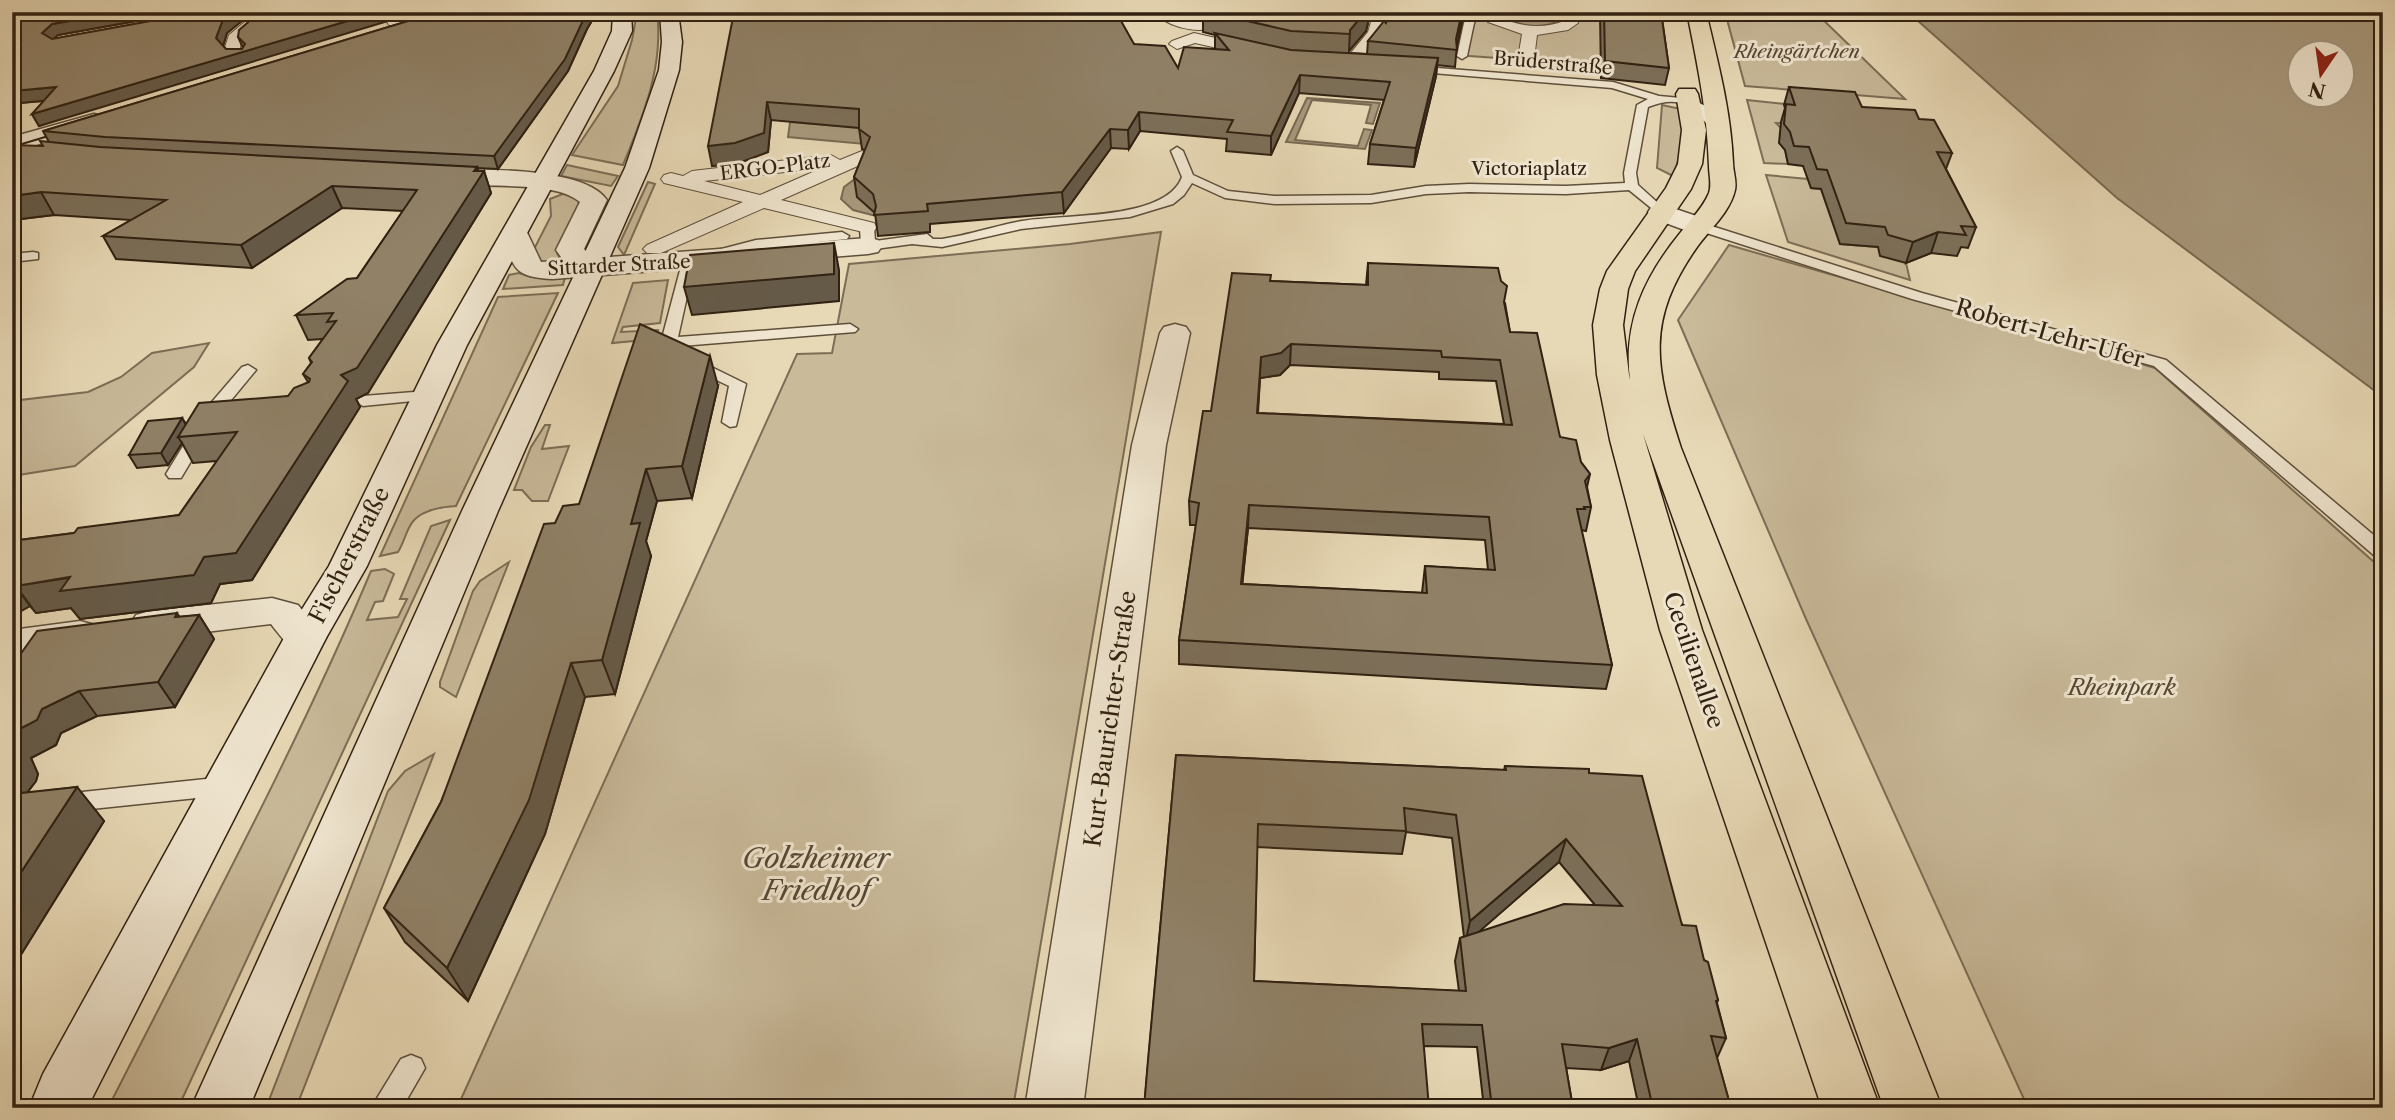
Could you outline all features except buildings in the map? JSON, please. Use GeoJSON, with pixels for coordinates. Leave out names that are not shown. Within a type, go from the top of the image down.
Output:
{"type":"FeatureCollection","features":[{"type":"Feature","properties":{"kind":"main road","name":"Fischerstraße"},"geometry":{"type":"LineString","coordinates":[[57,1103],[305,638],[348,566],[427,396],[620,38],[622,12]]}},
{"type":"Feature","properties":{"kind":"main road"},"geometry":{"type":"LineString","coordinates":[[220,1108],[480,510],[635,171],[662,98],[669,70],[671,42],[668,12]]}},
{"type":"Feature","properties":{"kind":"main road"},"geometry":{"type":"LineString","coordinates":[[1684,73],[1694,130],[1692,157],[1678,188],[1680,219],[1717,201],[1723,186],[1715,95],[1696,12]]}},
{"type":"Feature","properties":{"kind":"main road"},"geometry":{"type":"LineString","coordinates":[[232,78],[247,64]]}},
{"type":"Feature","properties":{"kind":"main road"},"geometry":{"type":"LineString","coordinates":[[12,147],[111,116]]}},
{"type":"Feature","properties":{"kind":"main road"},"geometry":{"type":"LineString","coordinates":[[12,147],[59,154]]}},
{"type":"Feature","properties":{"kind":"main road"},"geometry":{"type":"LineString","coordinates":[[411,176],[449,177],[550,169],[574,187],[592,196],[594,200],[570,250],[589,269]]}},
{"type":"Feature","properties":{"kind":"main road","name":"Cecilienallee"},"geometry":{"type":"LineString","coordinates":[[1680,219],[1621,271],[1614,289],[1608,325],[1613,375],[1628,440],[1681,630],[1851,1108]]}},
{"type":"Feature","properties":{"kind":"main road","name":"Cecilienallee"},"geometry":{"type":"LineString","coordinates":[[1680,219],[1663,276],[1647,313],[1642,349],[1649,402],[1913,1108]]}},
{"type":"Feature","properties":{"kind":"main road","name":"Sittarder Straße"},"geometry":{"type":"LineString","coordinates":[[514,232],[524,262],[531,268],[553,271],[688,262],[859,236]]}},
{"type":"Feature","properties":{"kind":"main road","name":"Kurt-Baurichter-Straße"},"geometry":{"type":"LineString","coordinates":[[1054,1108],[1149,445],[1175,333]]}},
{"type":"Feature","properties":{"kind":"main road"},"geometry":{"type":"LineString","coordinates":[[12,644],[272,611],[284,614],[305,638]]}},
{"type":"Feature","properties":{"kind":"street"},"geometry":{"type":"LineString","coordinates":[[247,64],[232,50],[234,38],[266,12]]}},
{"type":"Feature","properties":{"kind":"street"},"geometry":{"type":"LineString","coordinates":[[1375,66],[1353,61],[1375,33],[1381,12]]}},
{"type":"Feature","properties":{"kind":"street"},"geometry":{"type":"LineString","coordinates":[[1474,13],[1492,14],[1498,22],[1530,30],[1558,28],[1573,18]]}},
{"type":"Feature","properties":{"kind":"street"},"geometry":{"type":"LineString","coordinates":[[1178,18],[1216,23]]}},
{"type":"Feature","properties":{"kind":"street"},"geometry":{"type":"LineString","coordinates":[[1177,44],[1178,18]]}},
{"type":"Feature","properties":{"kind":"street"},"geometry":{"type":"LineString","coordinates":[[1178,18],[1266,54]]}},
{"type":"Feature","properties":{"kind":"street"},"geometry":{"type":"LineString","coordinates":[[1526,59],[1530,30]]}},
{"type":"Feature","properties":{"kind":"street","name":"ERGO-Platz"},"geometry":{"type":"LineString","coordinates":[[654,249],[762,201],[862,157],[671,179],[762,201],[859,236]]}},
{"type":"Feature","properties":{"kind":"lane"},"geometry":{"type":"LineString","coordinates":[[1462,56],[1469,23],[1474,13]]}},
{"type":"Feature","properties":{"kind":"lane"},"geometry":{"type":"LineString","coordinates":[[1083,18],[1178,18]]}},
{"type":"Feature","properties":{"kind":"lane","name":"Brüderstraße"},"geometry":{"type":"LineString","coordinates":[[1404,68],[1614,85],[1658,99],[1688,101]]}},
{"type":"Feature","properties":{"kind":"lane"},"geometry":{"type":"LineString","coordinates":[[1448,87],[1457,71]]}},
{"type":"Feature","properties":{"kind":"lane"},"geometry":{"type":"LineString","coordinates":[[1658,99],[1648,102],[1641,112],[1630,173],[1632,186],[1680,219]]}},
{"type":"Feature","properties":{"kind":"lane"},"geometry":{"type":"LineString","coordinates":[[1688,101],[1703,109],[1719,132]]}},
{"type":"Feature","properties":{"kind":"lane"},"geometry":{"type":"LineString","coordinates":[[1177,151],[1188,177]]}},
{"type":"Feature","properties":{"kind":"lane","name":"Victoriaplatz"},"geometry":{"type":"LineString","coordinates":[[1188,177],[1225,194],[1275,200],[1371,199],[1426,190],[1510,187],[1566,190],[1632,186]]}},
{"type":"Feature","properties":{"kind":"lane","name":"Sittarder Straße"},"geometry":{"type":"LineString","coordinates":[[859,236],[945,242],[1022,225],[1144,211],[1178,194],[1186,186],[1188,177]]}},
{"type":"Feature","properties":{"kind":"lane","name":"Robert-Lehr-Ufer"},"geometry":{"type":"LineString","coordinates":[[1680,219],[1917,296],[2160,363],[2383,553]]}},
{"type":"Feature","properties":{"kind":"lane"},"geometry":{"type":"LineString","coordinates":[[985,235],[1082,230]]}},
{"type":"Feature","properties":{"kind":"lane"},"geometry":{"type":"LineString","coordinates":[[12,258],[33,256]]}},
{"type":"Feature","properties":{"kind":"lane"},"geometry":{"type":"LineString","coordinates":[[669,342],[688,262]]}},
{"type":"Feature","properties":{"kind":"lane"},"geometry":{"type":"LineString","coordinates":[[669,342],[850,329]]}},
{"type":"Feature","properties":{"kind":"lane"},"geometry":{"type":"LineString","coordinates":[[669,342],[693,364],[738,384],[730,422]]}},
{"type":"Feature","properties":{"kind":"lane"},"geometry":{"type":"LineString","coordinates":[[175,474],[211,414],[248,370]]}},
{"type":"Feature","properties":{"kind":"lane"},"geometry":{"type":"LineString","coordinates":[[363,401],[427,396]]}},
{"type":"Feature","properties":{"kind":"lane"},"geometry":{"type":"LineString","coordinates":[[211,414],[236,412]]}},
{"type":"Feature","properties":{"kind":"lane"},"geometry":{"type":"LineString","coordinates":[[12,814],[44,805],[226,786]]}},
{"type":"Feature","properties":{"kind":"lane"},"geometry":{"type":"LineString","coordinates":[[385,1108],[411,1068]]}},
{"type":"Feature","properties":{"kind":"green space"},"geometry":{"type":"Polygon","coordinates":[[[637,12],[657,12],[657,52],[650,90],[623,165],[572,155],[618,86],[632,40],[637,12]]]}},
{"type":"Feature","properties":{"kind":"green space"},"geometry":{"type":"Polygon","coordinates":[[[1476,12],[1614,12],[1614,66],[1441,54],[1449,25],[1474,23],[1476,12]]]}},
{"type":"Feature","properties":{"kind":"green space","name":"Rheingärtchen"},"geometry":{"type":"Polygon","coordinates":[[[1725,12],[1815,12],[1905,99],[1745,86],[1725,12]]]}},
{"type":"Feature","properties":{"kind":"green space"},"geometry":{"type":"Polygon","coordinates":[[[1747,100],[1785,104],[1790,123],[1776,123],[1781,128],[1788,164],[1764,163],[1747,100]]]}},
{"type":"Feature","properties":{"kind":"green space"},"geometry":{"type":"Polygon","coordinates":[[[1662,105],[1681,109],[1682,142],[1673,176],[1657,168],[1662,105]]]}},
{"type":"Feature","properties":{"kind":"green space"},"geometry":{"type":"Polygon","coordinates":[[[567,165],[618,176],[611,186],[561,176],[567,165]]]}},
{"type":"Feature","properties":{"kind":"green space"},"geometry":{"type":"Polygon","coordinates":[[[1766,175],[1808,179],[1811,188],[1821,189],[1840,244],[1878,247],[1906,263],[1910,280],[1788,242],[1766,175]]]}},
{"type":"Feature","properties":{"kind":"green space"},"geometry":{"type":"Polygon","coordinates":[[[648,182],[655,184],[624,255],[618,247],[648,182]]]}},
{"type":"Feature","properties":{"kind":"green space"},"geometry":{"type":"Polygon","coordinates":[[[565,193],[578,200],[579,204],[557,253],[562,262],[542,266],[531,255],[551,216],[550,199],[565,193]]]}},
{"type":"Feature","properties":{"kind":"green space","name":"Golzheimer Friedhof"},"geometry":{"type":"Polygon","coordinates":[[[1161,232],[1013,1108],[457,1108],[797,354],[832,353],[849,264],[1070,244],[1161,232]]]}},
{"type":"Feature","properties":{"kind":"green space","name":"Rheinpark"},"geometry":{"type":"Polygon","coordinates":[[[1729,245],[2155,368],[2383,570],[2383,1108],[2028,1108],[1806,619],[1678,320],[1729,245]]]}},
{"type":"Feature","properties":{"kind":"green space"},"geometry":{"type":"Polygon","coordinates":[[[519,273],[531,277],[565,277],[563,285],[503,289],[509,275],[519,273]]]}},
{"type":"Feature","properties":{"kind":"green space"},"geometry":{"type":"Polygon","coordinates":[[[668,280],[660,323],[623,327],[621,332],[658,330],[655,339],[612,343],[633,283],[668,280]]]}},
{"type":"Feature","properties":{"kind":"green space"},"geometry":{"type":"Polygon","coordinates":[[[558,293],[456,506],[418,516],[410,526],[398,552],[380,556],[498,297],[558,293]]]}},
{"type":"Feature","properties":{"kind":"green space"},"geometry":{"type":"Polygon","coordinates":[[[209,343],[194,367],[75,466],[12,476],[12,401],[88,392],[121,377],[152,353],[209,343]]]}},
{"type":"Feature","properties":{"kind":"green space"},"geometry":{"type":"Polygon","coordinates":[[[545,425],[550,425],[542,449],[569,446],[548,501],[532,501],[522,490],[514,490],[531,447],[545,425]]]}},
{"type":"Feature","properties":{"kind":"green space"},"geometry":{"type":"Polygon","coordinates":[[[450,520],[178,1108],[108,1108],[278,774],[371,571],[385,569],[394,574],[383,601],[375,602],[367,620],[398,617],[407,599],[400,599],[431,526],[450,520]]]}},
{"type":"Feature","properties":{"kind":"green space"},"geometry":{"type":"Polygon","coordinates":[[[509,562],[456,697],[440,687],[440,682],[473,591],[480,581],[509,562]]]}},
{"type":"Feature","properties":{"kind":"green space"},"geometry":{"type":"Polygon","coordinates":[[[434,754],[296,1108],[266,1108],[388,791],[405,771],[434,754]]]}},
{"type":"Feature","properties":{"kind":"shaded area"},"geometry":{"type":"Polygon","coordinates":[[[1549,12],[1559,19],[1547,25],[1525,25],[1505,19],[1503,14],[1549,12]]]}},
{"type":"Feature","properties":{"kind":"shaded area"},"geometry":{"type":"Polygon","coordinates":[[[1908,12],[2383,12],[2383,397],[2117,198],[1908,12]]]}},
{"type":"Feature","properties":{"kind":"shaded area"},"geometry":{"type":"Polygon","coordinates":[[[1307,98],[1380,103],[1373,124],[1366,123],[1371,105],[1312,100],[1295,140],[1358,146],[1364,129],[1372,130],[1365,149],[1286,142],[1307,98]]]}},
{"type":"Feature","properties":{"kind":"shaded area"},"geometry":{"type":"Polygon","coordinates":[[[790,122],[876,129],[876,145],[788,137],[790,122]]]}},
{"type":"Feature","properties":{"kind":"shaded area"},"geometry":{"type":"Polygon","coordinates":[[[860,175],[877,210],[876,216],[853,210],[841,199],[844,187],[860,175]]]}},
{"type":"Feature","properties":{"kind":"tram line"},"geometry":{"type":"LineString","coordinates":[[12,147],[65,131]]}}]}
